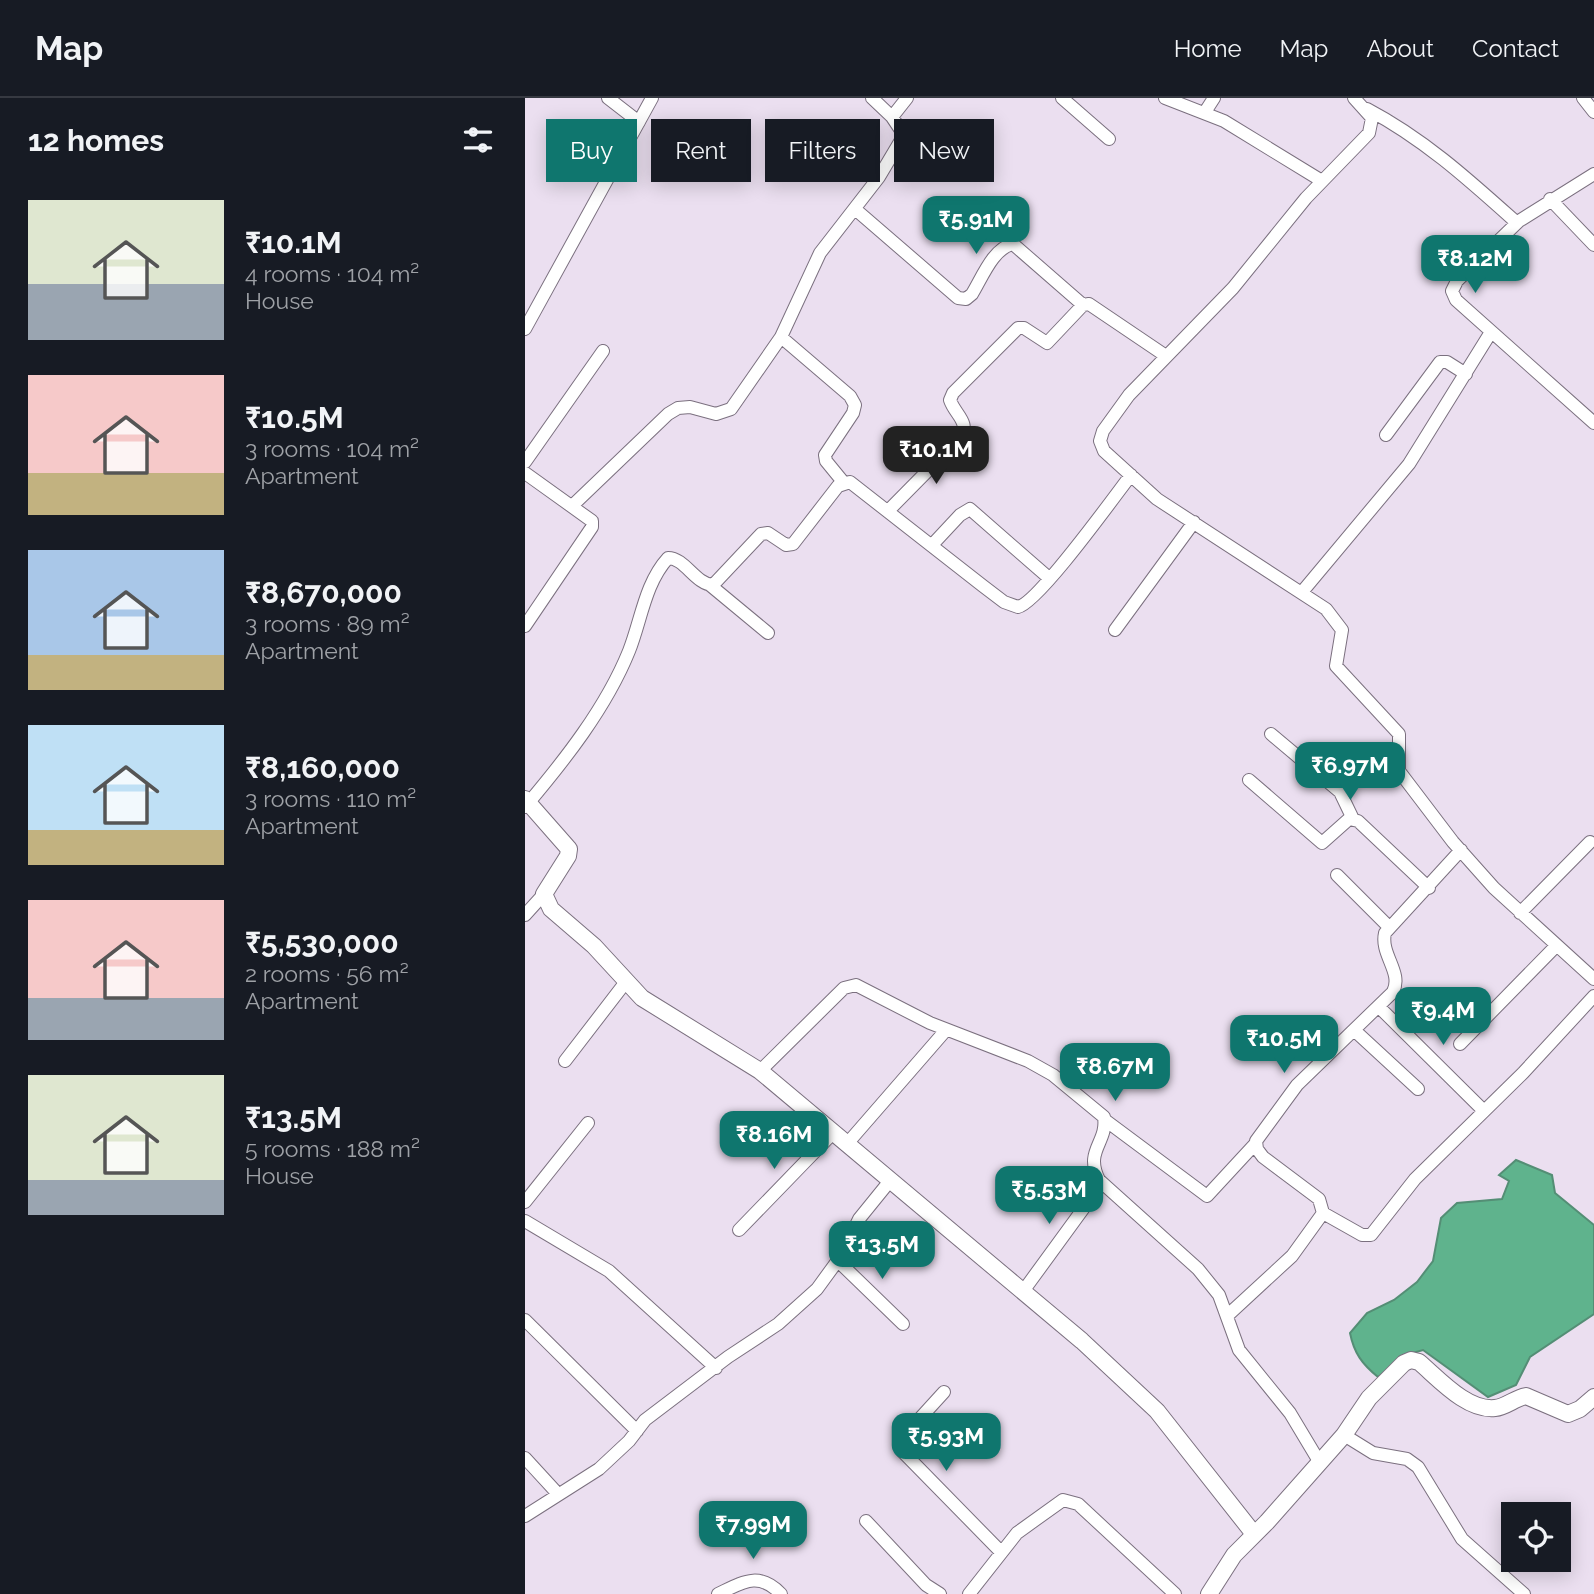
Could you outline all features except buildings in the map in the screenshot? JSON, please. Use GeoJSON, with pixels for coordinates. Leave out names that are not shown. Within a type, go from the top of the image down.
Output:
{"type":"FeatureCollection","features":[{"type":"Feature","properties":{"kind":"street"},"geometry":{"type":"LineString","coordinates":[[608,98],[639,122]]}},
{"type":"Feature","properties":{"kind":"street"},"geometry":{"type":"LineString","coordinates":[[525,329],[653,98]]}},
{"type":"Feature","properties":{"kind":"street"},"geometry":{"type":"LineString","coordinates":[[573,505],[678,408],[690,407],[716,414],[731,409],[781,337],[820,253],[879,177],[904,135],[892,117],[872,98]]}},
{"type":"Feature","properties":{"kind":"street"},"geometry":{"type":"LineString","coordinates":[[892,117],[907,98]]}},
{"type":"Feature","properties":{"kind":"street"},"geometry":{"type":"LineString","coordinates":[[1062,98],[1109,139]]}},
{"type":"Feature","properties":{"kind":"street"},"geometry":{"type":"LineString","coordinates":[[1165,98],[1205,112],[1322,181]]}},
{"type":"Feature","properties":{"kind":"street"},"geometry":{"type":"LineString","coordinates":[[1205,112],[1215,98]]}},
{"type":"Feature","properties":{"kind":"street"},"geometry":{"type":"LineString","coordinates":[[1583,98],[1594,112]]}},
{"type":"Feature","properties":{"kind":"street"},"geometry":{"type":"LineString","coordinates":[[1358,102],[1372,118],[1369,133],[1322,181],[1233,288],[1129,395],[1103,431],[1100,441],[1104,451],[1157,499],[1326,609],[1342,630],[1336,666],[1399,734],[1399,771],[1461,850],[1520,913],[1594,979]]}},
{"type":"Feature","properties":{"kind":"street"},"geometry":{"type":"LineString","coordinates":[[1358,102],[1417,138],[1445,159],[1517,223]]}},
{"type":"Feature","properties":{"kind":"street"},"geometry":{"type":"LineString","coordinates":[[1594,174],[1550,199],[1517,223],[1457,281],[1452,291],[1456,300],[1594,423]]}},
{"type":"Feature","properties":{"kind":"street"},"geometry":{"type":"LineString","coordinates":[[1550,199],[1594,245]]}},
{"type":"Feature","properties":{"kind":"street"},"geometry":{"type":"LineString","coordinates":[[855,209],[958,298],[966,299],[972,294],[997,253],[1005,246],[1013,244],[1083,305],[1095,306],[1166,356]]}},
{"type":"Feature","properties":{"kind":"street"},"geometry":{"type":"LineString","coordinates":[[888,511],[966,430],[950,400],[953,393],[1018,328],[1024,328],[1047,343],[1083,305]]}},
{"type":"Feature","properties":{"kind":"street"},"geometry":{"type":"LineString","coordinates":[[1302,593],[1409,464],[1491,332]]}},
{"type":"Feature","properties":{"kind":"street"},"geometry":{"type":"LineString","coordinates":[[781,337],[850,396],[855,405],[825,455],[826,461],[844,483],[856,485],[1012,605],[1023,606],[1049,578],[1131,475]]}},
{"type":"Feature","properties":{"kind":"street"},"geometry":{"type":"LineString","coordinates":[[525,462],[603,351]]}},
{"type":"Feature","properties":{"kind":"street"},"geometry":{"type":"LineString","coordinates":[[1386,435],[1434,367],[1447,362],[1466,374]]}},
{"type":"Feature","properties":{"kind":"street"},"geometry":{"type":"LineString","coordinates":[[525,473],[592,521],[590,533],[525,626]]}},
{"type":"Feature","properties":{"kind":"street"},"geometry":{"type":"LineString","coordinates":[[710,586],[717,583],[761,534],[768,533],[786,545],[793,544],[844,483]]}},
{"type":"Feature","properties":{"kind":"street"},"geometry":{"type":"LineString","coordinates":[[932,545],[960,514],[970,509],[1049,578]]}},
{"type":"Feature","properties":{"kind":"street"},"geometry":{"type":"LineString","coordinates":[[1115,629],[1194,522]]}},
{"type":"Feature","properties":{"kind":"street"},"geometry":{"type":"LineString","coordinates":[[525,915],[544,894],[569,849],[526,803],[561,765],[608,690],[629,652],[642,608],[665,560],[675,559],[768,633]]}},
{"type":"Feature","properties":{"kind":"street"},"geometry":{"type":"LineString","coordinates":[[1271,734],[1340,792],[1353,819],[1429,888]]}},
{"type":"Feature","properties":{"kind":"street"},"geometry":{"type":"LineString","coordinates":[[1249,780],[1322,843],[1353,819]]}},
{"type":"Feature","properties":{"kind":"street"},"geometry":{"type":"LineString","coordinates":[[1520,913],[1590,842]]}},
{"type":"Feature","properties":{"kind":"street"},"geometry":{"type":"LineString","coordinates":[[761,1071],[850,986],[863,987],[946,1030],[1028,1061],[1099,1110],[1105,1120],[1207,1196],[1256,1143],[1297,1085],[1379,1007],[1397,984],[1384,950],[1383,942],[1389,927],[1429,888],[1461,850]]}},
{"type":"Feature","properties":{"kind":"street"},"geometry":{"type":"LineString","coordinates":[[1336,875],[1389,927]]}},
{"type":"Feature","properties":{"kind":"street"},"geometry":{"type":"LineString","coordinates":[[544,894],[551,909],[594,946],[625,983],[642,998],[761,1071],[889,1182],[930,1212],[1024,1290],[1157,1411],[1254,1534]]}},
{"type":"Feature","properties":{"kind":"street"},"geometry":{"type":"LineString","coordinates":[[1460,1044],[1556,946]]}},
{"type":"Feature","properties":{"kind":"street"},"geometry":{"type":"LineString","coordinates":[[565,1061],[625,983]]}},
{"type":"Feature","properties":{"kind":"street"},"geometry":{"type":"LineString","coordinates":[[1256,1143],[1263,1157],[1319,1199],[1323,1213],[1362,1235],[1371,1236],[1415,1179],[1594,996]]}},
{"type":"Feature","properties":{"kind":"street"},"geometry":{"type":"LineString","coordinates":[[1379,1007],[1484,1111]]}},
{"type":"Feature","properties":{"kind":"street"},"geometry":{"type":"LineString","coordinates":[[846,1145],[946,1030]]}},
{"type":"Feature","properties":{"kind":"street"},"geometry":{"type":"LineString","coordinates":[[1354,1030],[1418,1089]]}},
{"type":"Feature","properties":{"kind":"street"},"geometry":{"type":"LineString","coordinates":[[1105,1120],[1104,1132],[1092,1160],[1102,1183],[1198,1269],[1219,1295],[1239,1350],[1290,1413],[1320,1463]]}},
{"type":"Feature","properties":{"kind":"street"},"geometry":{"type":"LineString","coordinates":[[525,1202],[588,1123]]}},
{"type":"Feature","properties":{"kind":"street"},"geometry":{"type":"LineString","coordinates":[[739,1230],[832,1134]]}},
{"type":"Feature","properties":{"kind":"street"},"geometry":{"type":"LineString","coordinates":[[525,1516],[599,1469],[645,1420],[778,1324],[817,1289],[838,1261],[859,1219],[889,1182]]}},
{"type":"Feature","properties":{"kind":"street"},"geometry":{"type":"LineString","coordinates":[[1024,1290],[1102,1183]]}},
{"type":"Feature","properties":{"kind":"street"},"geometry":{"type":"LineString","coordinates":[[1228,1315],[1292,1256],[1323,1213]]}},
{"type":"Feature","properties":{"kind":"street"},"geometry":{"type":"LineString","coordinates":[[525,1221],[609,1272],[716,1368]]}},
{"type":"Feature","properties":{"kind":"street"},"geometry":{"type":"LineString","coordinates":[[838,1261],[903,1324]]}},
{"type":"Feature","properties":{"kind":"street"},"geometry":{"type":"LineString","coordinates":[[525,1320],[637,1431]]}},
{"type":"Feature","properties":{"kind":"street"},"geometry":{"type":"LineString","coordinates":[[1209,1594],[1234,1555],[1345,1435],[1369,1398],[1411,1360],[1419,1362],[1465,1400],[1482,1408],[1502,1407],[1527,1396],[1568,1413],[1580,1409],[1594,1397]]}},
{"type":"Feature","properties":{"kind":"street"},"geometry":{"type":"LineString","coordinates":[[944,1392],[903,1437],[902,1451],[1002,1552]]}},
{"type":"Feature","properties":{"kind":"street"},"geometry":{"type":"LineString","coordinates":[[1345,1435],[1373,1453],[1407,1459],[1418,1468],[1462,1539],[1524,1594]]}},
{"type":"Feature","properties":{"kind":"street"},"geometry":{"type":"LineString","coordinates":[[525,1458],[558,1494]]}},
{"type":"Feature","properties":{"kind":"street"},"geometry":{"type":"LineString","coordinates":[[969,1594],[1017,1533],[1058,1503],[1071,1500],[1079,1504],[1175,1594]]}},
{"type":"Feature","properties":{"kind":"street"},"geometry":{"type":"LineString","coordinates":[[866,1521],[926,1585],[940,1594]]}},
{"type":"Feature","properties":{"kind":"street"},"geometry":{"type":"LineString","coordinates":[[718,1594],[755,1578],[764,1580],[781,1594]]}},
{"type":"Feature","properties":{"kind":"shaded area"},"geometry":{"type":"Polygon","coordinates":[[[1516,1160],[1552,1175],[1555,1193],[1594,1225],[1594,1314],[1530,1357],[1516,1385],[1488,1397],[1423,1350],[1409,1354],[1378,1377],[1359,1358],[1350,1333],[1367,1313],[1394,1300],[1417,1282],[1433,1261],[1441,1218],[1457,1203],[1502,1199],[1509,1181],[1499,1175],[1516,1160]]]}}]}
